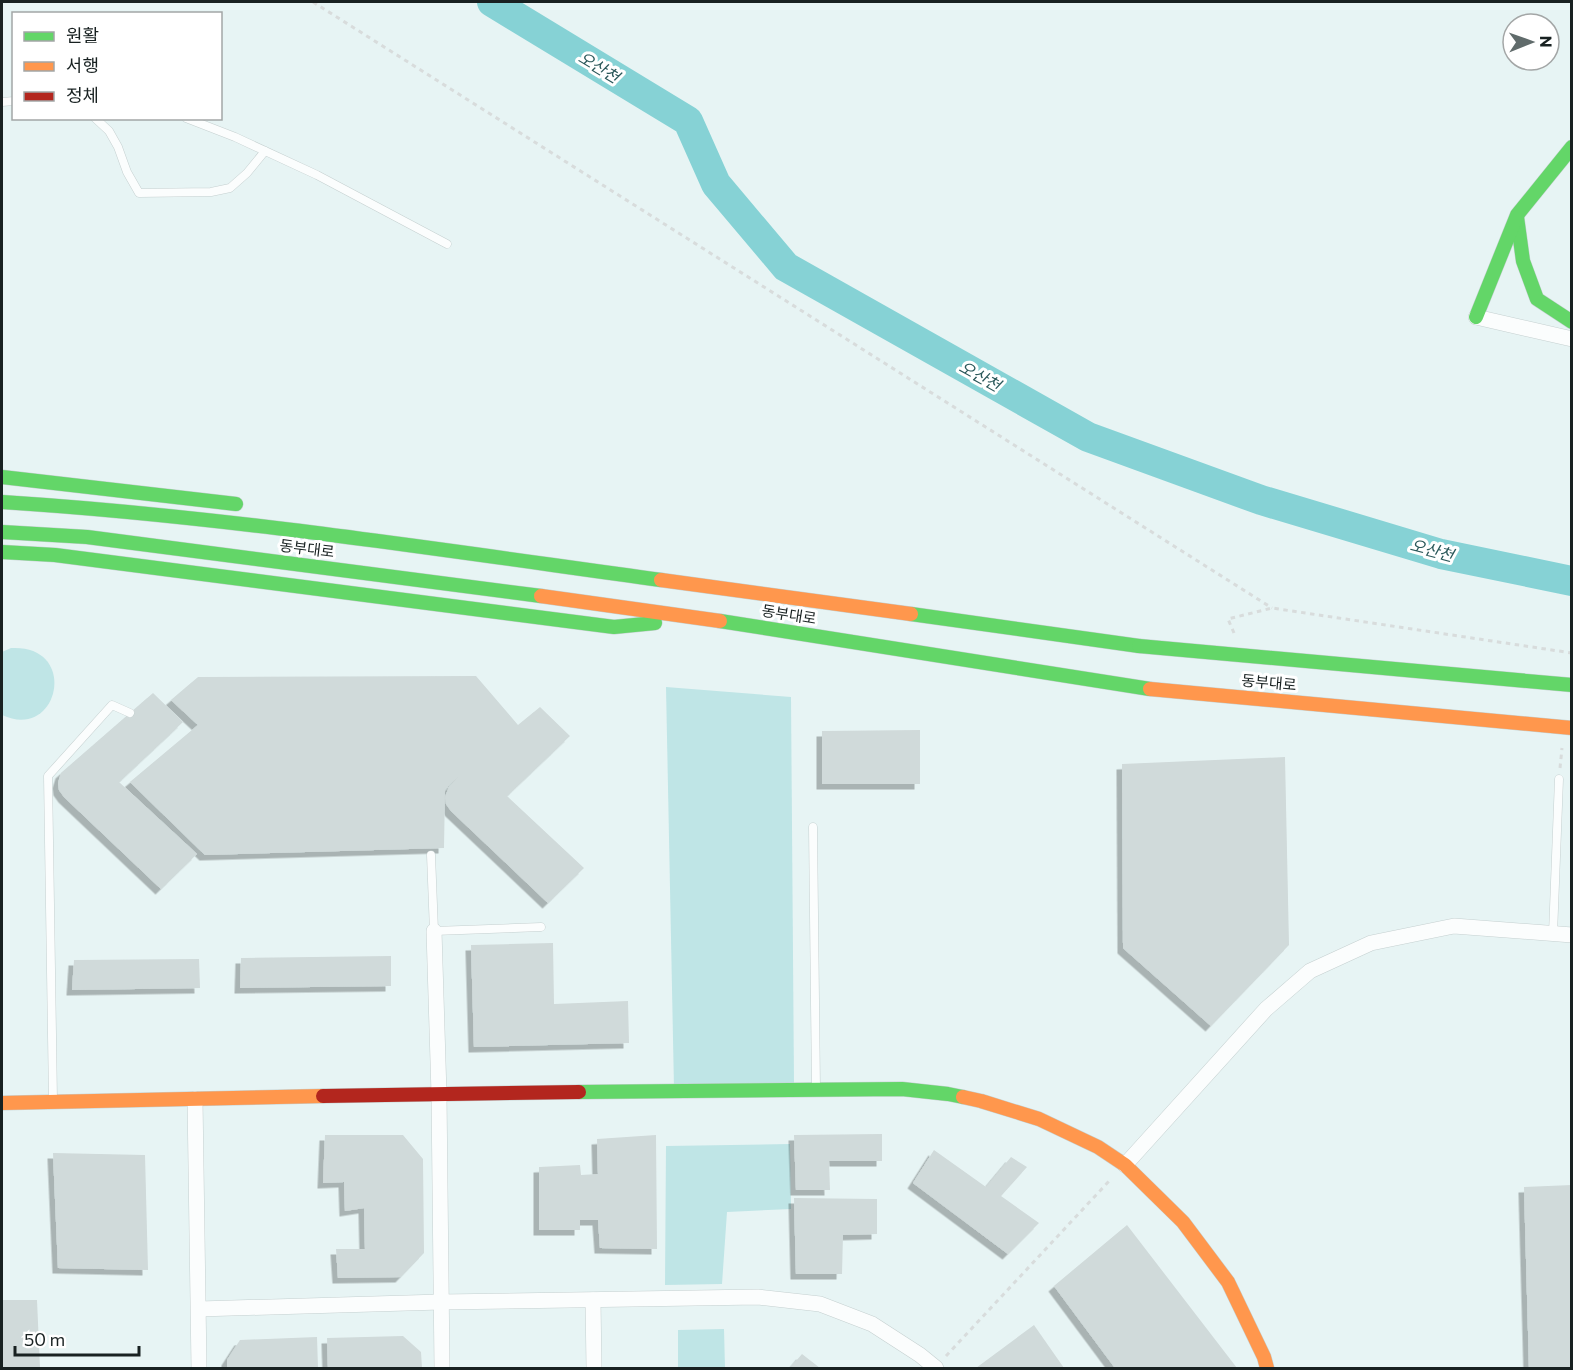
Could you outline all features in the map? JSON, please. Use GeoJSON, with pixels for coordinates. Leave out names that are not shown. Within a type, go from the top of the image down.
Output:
{"type":"FeatureCollection","features":[{"type":"Feature","properties":{"kind":"main road"},"geometry":{"type":"LineString","coordinates":[[1476,317],[1517,215],[1572,147]]}},
{"type":"Feature","properties":{"kind":"main road"},"geometry":{"type":"LineString","coordinates":[[1517,215],[1523,261],[1537,299],[1572,322]]}},
{"type":"Feature","properties":{"kind":"main road"},"geometry":{"type":"LineString","coordinates":[[2,475],[245,505]]}},
{"type":"Feature","properties":{"kind":"main road","name":"동부대로"},"geometry":{"type":"LineString","coordinates":[[2,502],[45,504],[225,522],[783,595],[1139,646],[1572,685]]}},
{"type":"Feature","properties":{"kind":"main road","name":"동부대로"},"geometry":{"type":"LineString","coordinates":[[2,532],[87,537],[474,587],[705,619],[1150,688],[1572,728]]}},
{"type":"Feature","properties":{"kind":"main road"},"geometry":{"type":"LineString","coordinates":[[2,552],[56,555],[614,627],[705,619]]}},
{"type":"Feature","properties":{"kind":"main road"},"geometry":{"type":"LineString","coordinates":[[585,556],[655,567],[783,595]]}},
{"type":"Feature","properties":{"kind":"main road"},"geometry":{"type":"LineString","coordinates":[[2,1103],[439,1094],[902,1089],[948,1094],[981,1101],[1039,1119],[1098,1147],[1125,1165],[1183,1222],[1228,1282],[1264,1357],[1267,1368]]}},
{"type":"Feature","properties":{"kind":"street"},"geometry":{"type":"LineString","coordinates":[[1476,317],[1572,339]]}},
{"type":"Feature","properties":{"kind":"street"},"geometry":{"type":"LineString","coordinates":[[1125,1165],[1266,1010],[1310,971],[1371,943],[1454,926],[1572,935]]}},
{"type":"Feature","properties":{"kind":"street"},"geometry":{"type":"LineString","coordinates":[[434,931],[439,1094],[442,1368]]}},
{"type":"Feature","properties":{"kind":"street"},"geometry":{"type":"LineString","coordinates":[[195,1099],[199,1368]]}},
{"type":"Feature","properties":{"kind":"street"},"geometry":{"type":"LineString","coordinates":[[199,1309],[441,1302],[758,1297],[820,1304],[872,1324],[920,1355],[935,1368]]}},
{"type":"Feature","properties":{"kind":"street"},"geometry":{"type":"LineString","coordinates":[[593,1300],[594,1368]]}},
{"type":"Feature","properties":{"kind":"lane"},"geometry":{"type":"LineString","coordinates":[[97,120],[110,131],[127,172],[139,193],[211,192],[230,188],[247,173],[265,151]]}},
{"type":"Feature","properties":{"kind":"lane"},"geometry":{"type":"LineString","coordinates":[[191,120],[235,137],[317,175],[447,244]]}},
{"type":"Feature","properties":{"kind":"lane"},"geometry":{"type":"LineString","coordinates":[[53,1102],[48,776],[112,705],[130,713]]}},
{"type":"Feature","properties":{"kind":"lane"},"geometry":{"type":"LineString","coordinates":[[1553,934],[1559,779]]}},
{"type":"Feature","properties":{"kind":"lane"},"geometry":{"type":"LineString","coordinates":[[813,827],[816,1090]]}},
{"type":"Feature","properties":{"kind":"lane"},"geometry":{"type":"LineString","coordinates":[[431,855],[434,931],[541,927]]}},
{"type":"Feature","properties":{"kind":"path"},"geometry":{"type":"LineString","coordinates":[[313,2],[1272,608]]}},
{"type":"Feature","properties":{"kind":"path"},"geometry":{"type":"LineString","coordinates":[[1228,619],[1272,608],[1572,653]]}},
{"type":"Feature","properties":{"kind":"path"},"geometry":{"type":"LineString","coordinates":[[1559,779],[1562,744]]}},
{"type":"Feature","properties":{"kind":"path"},"geometry":{"type":"LineString","coordinates":[[935,1368],[1125,1165]]}},
{"type":"Feature","properties":{"kind":"shaded area"},"geometry":{"type":"Polygon","coordinates":[[[11,648],[33,651],[47,661],[54,675],[54,690],[48,705],[37,715],[22,720],[2,715],[2,652],[11,648]]]}},
{"type":"Feature","properties":{"kind":"shaded area"},"geometry":{"type":"Polygon","coordinates":[[[666,687],[791,697],[794,1083],[674,1089],[666,687]]]}},
{"type":"Feature","properties":{"kind":"shaded area"},"geometry":{"type":"Polygon","coordinates":[[[790,1144],[791,1209],[727,1212],[722,1284],[665,1285],[666,1146],[790,1144]]]}},
{"type":"Feature","properties":{"kind":"shaded area"},"geometry":{"type":"Polygon","coordinates":[[[724,1329],[725,1368],[678,1368],[678,1330],[724,1329]]]}},
{"type":"Feature","properties":{"kind":"building"},"geometry":{"type":"Polygon","coordinates":[[[476,676],[518,725],[540,707],[570,736],[507,796],[584,868],[548,903],[446,804],[445,797],[449,787],[458,777],[445,789],[444,848],[205,855],[130,782],[198,725],[171,700],[198,677],[476,676]]]}},
{"type":"Feature","properties":{"kind":"building"},"geometry":{"type":"Polygon","coordinates":[[[153,693],[183,722],[119,782],[197,854],[161,889],[64,797],[59,790],[58,783],[61,773],[153,693]]]}},
{"type":"Feature","properties":{"kind":"building"},"geometry":{"type":"Polygon","coordinates":[[[920,730],[920,784],[822,784],[822,731],[920,730]]]}},
{"type":"Feature","properties":{"kind":"building"},"geometry":{"type":"Polygon","coordinates":[[[1285,757],[1289,945],[1211,1026],[1123,948],[1122,764],[1285,757]]]}},
{"type":"Feature","properties":{"kind":"building"},"geometry":{"type":"Polygon","coordinates":[[[553,943],[554,1004],[628,1001],[629,1043],[474,1047],[471,945],[553,943]]]}},
{"type":"Feature","properties":{"kind":"building"},"geometry":{"type":"Polygon","coordinates":[[[391,956],[391,986],[240,988],[241,958],[391,956]]]}},
{"type":"Feature","properties":{"kind":"building"},"geometry":{"type":"Polygon","coordinates":[[[199,959],[200,988],[72,990],[74,960],[199,959]]]}},
{"type":"Feature","properties":{"kind":"building"},"geometry":{"type":"Polygon","coordinates":[[[882,1134],[882,1161],[829,1161],[830,1190],[796,1190],[794,1135],[882,1134]]]}},
{"type":"Feature","properties":{"kind":"building"},"geometry":{"type":"Polygon","coordinates":[[[325,1135],[403,1135],[423,1159],[424,1253],[401,1277],[338,1278],[336,1249],[365,1249],[364,1208],[345,1211],[344,1182],[323,1183],[325,1135]]]}},
{"type":"Feature","properties":{"kind":"building"},"geometry":{"type":"Polygon","coordinates":[[[656,1135],[657,1249],[600,1248],[598,1220],[580,1220],[580,1230],[539,1230],[539,1167],[580,1165],[581,1175],[598,1174],[597,1139],[656,1135]]]}},
{"type":"Feature","properties":{"kind":"building"},"geometry":{"type":"Polygon","coordinates":[[[934,1150],[986,1187],[1011,1157],[1027,1167],[1001,1196],[1039,1223],[1008,1254],[913,1183],[934,1150]]]}},
{"type":"Feature","properties":{"kind":"building"},"geometry":{"type":"Polygon","coordinates":[[[53,1153],[145,1155],[148,1270],[58,1268],[53,1153]]]}},
{"type":"Feature","properties":{"kind":"building"},"geometry":{"type":"Polygon","coordinates":[[[1572,1185],[1572,1368],[1529,1368],[1524,1187],[1572,1185]]]}},
{"type":"Feature","properties":{"kind":"building"},"geometry":{"type":"Polygon","coordinates":[[[794,1198],[877,1199],[877,1234],[843,1235],[842,1274],[796,1274],[794,1198]]]}},
{"type":"Feature","properties":{"kind":"building"},"geometry":{"type":"Polygon","coordinates":[[[1127,1225],[1237,1368],[1115,1368],[1054,1286],[1127,1225]]]}},
{"type":"Feature","properties":{"kind":"building"},"geometry":{"type":"Polygon","coordinates":[[[2,1300],[37,1300],[40,1368],[2,1368],[2,1300]]]}},
{"type":"Feature","properties":{"kind":"building"},"geometry":{"type":"Polygon","coordinates":[[[1034,1325],[1064,1368],[976,1368],[1034,1325]]]}},
{"type":"Feature","properties":{"kind":"building"},"geometry":{"type":"Polygon","coordinates":[[[403,1336],[421,1352],[422,1368],[328,1368],[327,1338],[403,1336]]]}},
{"type":"Feature","properties":{"kind":"building"},"geometry":{"type":"Polygon","coordinates":[[[317,1337],[318,1368],[227,1368],[227,1360],[240,1340],[317,1337]]]}},
{"type":"Feature","properties":{"kind":"building"},"geometry":{"type":"Polygon","coordinates":[[[802,1354],[820,1368],[790,1368],[802,1354]]]}},
{"type":"Feature","properties":{"kind":"waterway","name":"오산천"},"geometry":{"type":"LineString","coordinates":[[492,2],[688,121],[716,184],[786,267],[1088,437],[1261,500],[1441,554],[1572,581]]}},
{"type":"Feature","properties":{"kind":"traffic: fast"},"geometry":{"type":"LineString","coordinates":[[1476,317],[1517,215],[1572,147]]}},
{"type":"Feature","properties":{"kind":"traffic: fast"},"geometry":{"type":"LineString","coordinates":[[1517,217],[1523,261],[1537,299],[1572,322]]}},
{"type":"Feature","properties":{"kind":"traffic: fast"},"geometry":{"type":"LineString","coordinates":[[2,477],[236,504]]}},
{"type":"Feature","properties":{"kind":"traffic: fast"},"geometry":{"type":"LineString","coordinates":[[2,502],[250,525],[661,580]]}},
{"type":"Feature","properties":{"kind":"traffic: fast"},"geometry":{"type":"LineString","coordinates":[[2,532],[87,537],[541,596]]}},
{"type":"Feature","properties":{"kind":"traffic: fast"},"geometry":{"type":"LineString","coordinates":[[2,552],[55,555],[614,627],[655,623]]}},
{"type":"Feature","properties":{"kind":"traffic: fast"},"geometry":{"type":"LineString","coordinates":[[911,614],[1139,646]]}},
{"type":"Feature","properties":{"kind":"traffic: fast"},"geometry":{"type":"LineString","coordinates":[[720,621],[1150,689]]}},
{"type":"Feature","properties":{"kind":"traffic: fast"},"geometry":{"type":"LineString","coordinates":[[1139,646],[1572,685]]}},
{"type":"Feature","properties":{"kind":"traffic: fast"},"geometry":{"type":"LineString","coordinates":[[579,1092],[902,1089],[963,1097]]}},
{"type":"Feature","properties":{"kind":"traffic: slow"},"geometry":{"type":"LineString","coordinates":[[661,580],[911,614]]}},
{"type":"Feature","properties":{"kind":"traffic: slow"},"geometry":{"type":"LineString","coordinates":[[541,596],[720,621]]}},
{"type":"Feature","properties":{"kind":"traffic: slow"},"geometry":{"type":"LineString","coordinates":[[1150,689],[1572,728]]}},
{"type":"Feature","properties":{"kind":"traffic: slow"},"geometry":{"type":"LineString","coordinates":[[2,1103],[323,1096]]}},
{"type":"Feature","properties":{"kind":"traffic: slow"},"geometry":{"type":"LineString","coordinates":[[963,1097],[1039,1119],[1098,1147],[1125,1165],[1183,1222],[1228,1282],[1264,1357],[1267,1368]]}},
{"type":"Feature","properties":{"kind":"traffic: jam"},"geometry":{"type":"LineString","coordinates":[[323,1096],[579,1092]]}}]}
